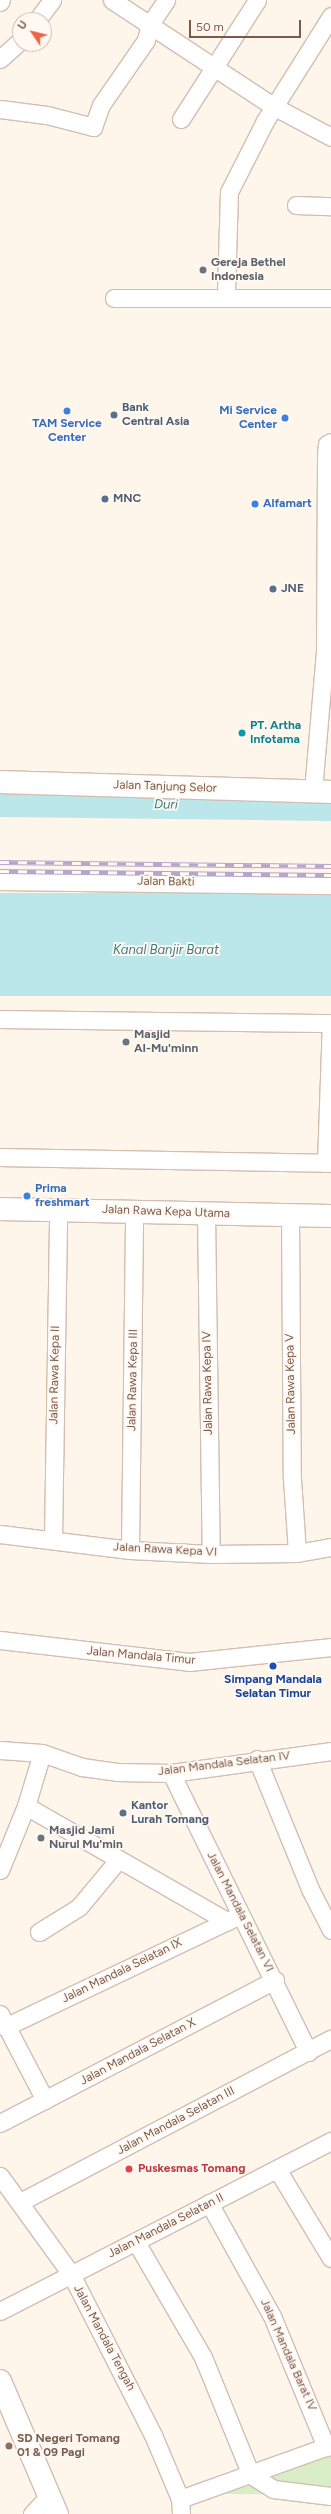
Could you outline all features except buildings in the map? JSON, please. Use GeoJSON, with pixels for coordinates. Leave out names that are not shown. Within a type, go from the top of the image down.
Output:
{"type":"FeatureCollection","features":[{"type":"Feature","properties":{"kind":"street"},"geometry":{"type":"LineString","coordinates":[[43,12],[52,0]]}},
{"type":"Feature","properties":{"kind":"street"},"geometry":{"type":"LineString","coordinates":[[112,0],[215,66],[273,106],[331,137]]}},
{"type":"Feature","properties":{"kind":"street"},"geometry":{"type":"LineString","coordinates":[[0,109],[47,115],[93,127],[111,87],[118,83],[146,40],[150,24],[166,0]]}},
{"type":"Feature","properties":{"kind":"street"},"geometry":{"type":"LineString","coordinates":[[181,119],[257,0]]}},
{"type":"Feature","properties":{"kind":"street"},"geometry":{"type":"LineString","coordinates":[[226,292],[229,192],[273,106],[331,16]]}},
{"type":"Feature","properties":{"kind":"street"},"geometry":{"type":"LineString","coordinates":[[0,59],[12,48]]}},
{"type":"Feature","properties":{"kind":"street"},"geometry":{"type":"LineString","coordinates":[[296,205],[331,206]]}},
{"type":"Feature","properties":{"kind":"street"},"geometry":{"type":"LineString","coordinates":[[114,298],[331,298]]}},
{"type":"Feature","properties":{"kind":"street"},"geometry":{"type":"LineString","coordinates":[[322,792],[328,652],[329,443]]}},
{"type":"Feature","properties":{"kind":"street","name":"Jalan Tanjung Selor"},"geometry":{"type":"LineString","coordinates":[[0,782],[322,792]]}},
{"type":"Feature","properties":{"kind":"street","name":"Jalan Bakti"},"geometry":{"type":"LineString","coordinates":[[0,881],[331,884]]}},
{"type":"Feature","properties":{"kind":"street"},"geometry":{"type":"LineString","coordinates":[[0,1019],[331,1023],[329,1163],[0,1157]]}},
{"type":"Feature","properties":{"kind":"street","name":"Jalan Rawa Kepa Utama"},"geometry":{"type":"LineString","coordinates":[[0,1209],[134,1210],[290,1216],[331,1216]]}},
{"type":"Feature","properties":{"kind":"street","name":"Jalan Rawa Kepa II"},"geometry":{"type":"LineString","coordinates":[[53,1540],[58,1210]]}},
{"type":"Feature","properties":{"kind":"street","name":"Jalan Rawa Kepa III"},"geometry":{"type":"LineString","coordinates":[[130,1550],[134,1210]]}},
{"type":"Feature","properties":{"kind":"street","name":"Jalan Rawa Kepa IV"},"geometry":{"type":"LineString","coordinates":[[206,1213],[211,1554]]}},
{"type":"Feature","properties":{"kind":"street","name":"Jalan Rawa Kepa V"},"geometry":{"type":"LineString","coordinates":[[290,1216],[292,1478],[297,1553]]}},
{"type":"Feature","properties":{"kind":"street","name":"Jalan Rawa Kepa VI"},"geometry":{"type":"LineString","coordinates":[[0,1534],[130,1550],[211,1554],[297,1553],[331,1547]]}},
{"type":"Feature","properties":{"kind":"street","name":"Jalan Mandala Timur"},"geometry":{"type":"LineString","coordinates":[[0,1640],[189,1662],[331,1647]]}},
{"type":"Feature","properties":{"kind":"street","name":"Jalan Mandala Selatan IV"},"geometry":{"type":"LineString","coordinates":[[0,1750],[42,1753],[82,1767],[171,1773],[257,1759],[331,1751]]}},
{"type":"Feature","properties":{"kind":"street"},"geometry":{"type":"LineString","coordinates":[[0,1870],[26,1806],[42,1753]]}},
{"type":"Feature","properties":{"kind":"street"},"geometry":{"type":"LineString","coordinates":[[257,1759],[310,1889],[331,1930]]}},
{"type":"Feature","properties":{"kind":"street","name":"Jalan Mandala Selatan VI"},"geometry":{"type":"LineString","coordinates":[[171,1773],[233,1918],[275,1980],[308,2052]]}},
{"type":"Feature","properties":{"kind":"street"},"geometry":{"type":"LineString","coordinates":[[26,1806],[118,1860],[233,1918]]}},
{"type":"Feature","properties":{"kind":"street"},"geometry":{"type":"LineString","coordinates":[[39,1932],[79,1907],[118,1860]]}},
{"type":"Feature","properties":{"kind":"street","name":"Jalan Mandala Selatan IX"},"geometry":{"type":"LineString","coordinates":[[2,2021],[233,1918]]}},
{"type":"Feature","properties":{"kind":"street","name":"Jalan Mandala Selatan X"},"geometry":{"type":"LineString","coordinates":[[0,2123],[275,1980]]}},
{"type":"Feature","properties":{"kind":"street"},"geometry":{"type":"LineString","coordinates":[[2,2021],[45,2100]]}},
{"type":"Feature","properties":{"kind":"street","name":"Jalan Mandala Selatan III"},"geometry":{"type":"LineString","coordinates":[[20,2202],[331,2039]]}},
{"type":"Feature","properties":{"kind":"street","name":"Jalan Mandala Selatan II"},"geometry":{"type":"LineString","coordinates":[[0,2310],[331,2142]]}},
{"type":"Feature","properties":{"kind":"street"},"geometry":{"type":"LineString","coordinates":[[277,2169],[331,2258]]}},
{"type":"Feature","properties":{"kind":"street","name":"Jalan Mandala Tengah"},"geometry":{"type":"LineString","coordinates":[[0,2176],[71,2274],[132,2388],[180,2506]]}},
{"type":"Feature","properties":{"kind":"street","name":"Jalan Mandala Barat IV"},"geometry":{"type":"LineString","coordinates":[[209,2204],[272,2316],[328,2446]]}},
{"type":"Feature","properties":{"kind":"street"},"geometry":{"type":"LineString","coordinates":[[136,2242],[203,2357],[252,2475],[273,2489],[331,2496]]}},
{"type":"Feature","properties":{"kind":"street"},"geometry":{"type":"LineString","coordinates":[[0,2380],[54,2504],[32,2514]]}},
{"type":"Feature","properties":{"kind":"street"},"geometry":{"type":"LineString","coordinates":[[180,2506],[252,2475],[328,2446]]}},
{"type":"Feature","properties":{"kind":"green space"},"geometry":{"type":"Polygon","coordinates":[[[331,2454],[331,2495],[225,2494],[267,2475],[331,2454]]]}},
{"type":"Feature","properties":{"kind":"water","name":"Kanal Banjir Barat"},"geometry":{"type":"Polygon","coordinates":[[[0,893],[331,893],[331,996],[0,996],[0,893]]]}},
{"type":"Feature","properties":{"kind":"waterway","name":"Duri"},"geometry":{"type":"LineString","coordinates":[[0,803],[331,807]]}},
{"type":"Feature","properties":{"kind":"railway"},"geometry":{"type":"LineString","coordinates":[[0,862],[331,866]]}},
{"type":"Feature","properties":{"kind":"railway"},"geometry":{"type":"LineString","coordinates":[[0,871],[331,875]]}},
{"type":"Feature","properties":{"kind":"place","name":"Gereja Bethel Indonesia"},"geometry":{"type":"Point","coordinates":[203,270]}},
{"type":"Feature","properties":{"kind":"place","name":"TAM Service Center"},"geometry":{"type":"Point","coordinates":[67,411]}},
{"type":"Feature","properties":{"kind":"place","name":"Bank Central Asia"},"geometry":{"type":"Point","coordinates":[114,415]}},
{"type":"Feature","properties":{"kind":"place","name":"Mi Service Center"},"geometry":{"type":"Point","coordinates":[285,418]}},
{"type":"Feature","properties":{"kind":"place","name":"MNC"},"geometry":{"type":"Point","coordinates":[105,499]}},
{"type":"Feature","properties":{"kind":"place","name":"Alfamart"},"geometry":{"type":"Point","coordinates":[255,504]}},
{"type":"Feature","properties":{"kind":"place","name":"JNE"},"geometry":{"type":"Point","coordinates":[273,589]}},
{"type":"Feature","properties":{"kind":"place","name":"PT. Artha Infotama"},"geometry":{"type":"Point","coordinates":[242,733]}},
{"type":"Feature","properties":{"kind":"place","name":"Masjid AI-Mu'minn"},"geometry":{"type":"Point","coordinates":[126,1042]}},
{"type":"Feature","properties":{"kind":"place","name":"Prima freshmart"},"geometry":{"type":"Point","coordinates":[27,1196]}},
{"type":"Feature","properties":{"kind":"place","name":"Simpang Mandala Selatan Timur"},"geometry":{"type":"Point","coordinates":[273,1666]}},
{"type":"Feature","properties":{"kind":"place","name":"Kantor Lurah Tomang"},"geometry":{"type":"Point","coordinates":[123,1813]}},
{"type":"Feature","properties":{"kind":"place","name":"Masjid Jami Nurul Mu'min"},"geometry":{"type":"Point","coordinates":[41,1838]}},
{"type":"Feature","properties":{"kind":"place","name":"Puskesmas Tomang"},"geometry":{"type":"Point","coordinates":[129,2169]}},
{"type":"Feature","properties":{"kind":"place","name":"SD Negeri Tomang 01 & 09 Pagi"},"geometry":{"type":"Point","coordinates":[9,2446]}}]}
